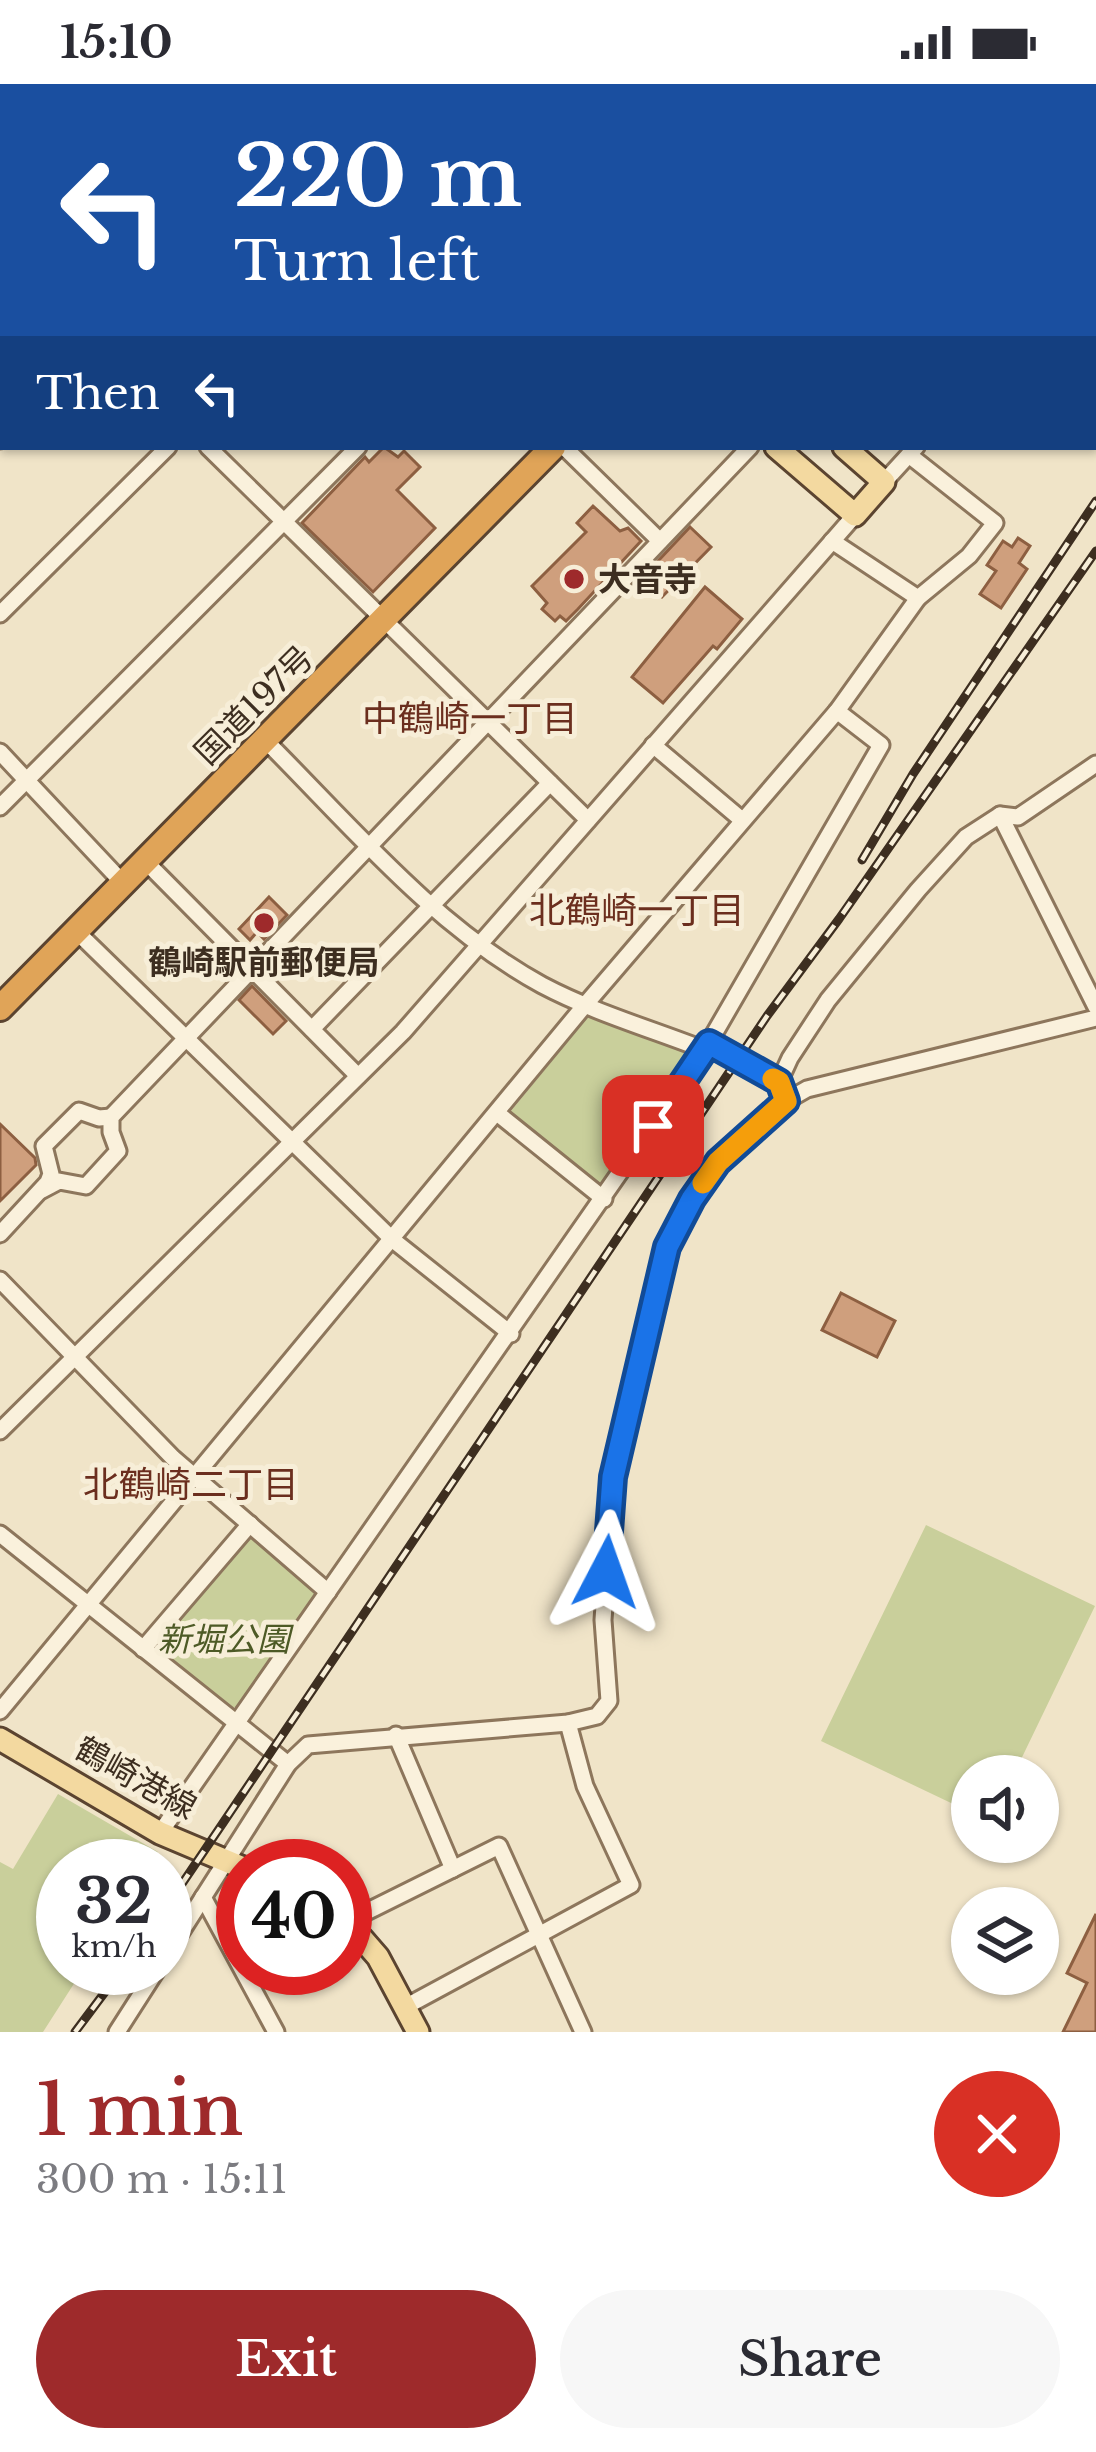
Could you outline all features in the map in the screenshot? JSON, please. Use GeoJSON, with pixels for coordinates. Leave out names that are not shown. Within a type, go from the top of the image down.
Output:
{"type":"FeatureCollection","features":[{"type":"Feature","properties":{"kind":"highway","name":"国道197号"},"geometry":{"type":"LineString","coordinates":[[0,1008],[550,450]]}},
{"type":"Feature","properties":{"kind":"main road"},"geometry":{"type":"LineString","coordinates":[[779,450],[854,515],[884,482],[847,450]]}},
{"type":"Feature","properties":{"kind":"main road","name":"鶴崎港線"},"geometry":{"type":"LineString","coordinates":[[0,1739],[160,1834],[216,1857]]}},
{"type":"Feature","properties":{"kind":"main road"},"geometry":{"type":"LineString","coordinates":[[372,1951],[418,2032]]}},
{"type":"Feature","properties":{"kind":"street"},"geometry":{"type":"LineString","coordinates":[[0,614],[165,450]]}},
{"type":"Feature","properties":{"kind":"street"},"geometry":{"type":"LineString","coordinates":[[211,450],[588,820]]}},
{"type":"Feature","properties":{"kind":"street"},"geometry":{"type":"LineString","coordinates":[[0,807],[355,450]]}},
{"type":"Feature","properties":{"kind":"street"},"geometry":{"type":"LineString","coordinates":[[567,450],[660,541]]}},
{"type":"Feature","properties":{"kind":"street"},"geometry":{"type":"LineString","coordinates":[[42,1190],[59,1181],[86,1186],[101,1173],[118,1151],[111,1117],[747,450]]}},
{"type":"Feature","properties":{"kind":"street"},"geometry":{"type":"LineString","coordinates":[[0,1711],[585,1005],[837,711],[918,598],[969,556],[995,524],[913,451],[884,482]]}},
{"type":"Feature","properties":{"kind":"street"},"geometry":{"type":"LineString","coordinates":[[0,1431],[403,1032],[854,515]]}},
{"type":"Feature","properties":{"kind":"street"},"geometry":{"type":"LineString","coordinates":[[832,541],[918,598]]}},
{"type":"Feature","properties":{"kind":"street"},"geometry":{"type":"LineString","coordinates":[[160,1834],[229,1719],[328,1592],[707,1047],[880,746],[837,711]]}},
{"type":"Feature","properties":{"kind":"street"},"geometry":{"type":"LineString","coordinates":[[265,740],[431,905],[529,977],[585,1005],[707,1047],[779,1082],[786,1101]]}},
{"type":"Feature","properties":{"kind":"street"},"geometry":{"type":"LineString","coordinates":[[653,745],[742,820]]}},
{"type":"Feature","properties":{"kind":"street"},"geometry":{"type":"LineString","coordinates":[[0,752],[123,883]]}},
{"type":"Feature","properties":{"kind":"street"},"geometry":{"type":"LineString","coordinates":[[779,1082],[828,1000],[966,837],[1000,814],[1018,817],[1096,764]]}},
{"type":"Feature","properties":{"kind":"street"},"geometry":{"type":"LineString","coordinates":[[312,1029],[550,783]]}},
{"type":"Feature","properties":{"kind":"street"},"geometry":{"type":"LineString","coordinates":[[1000,814],[1096,1007]]}},
{"type":"Feature","properties":{"kind":"street"},"geometry":{"type":"LineString","coordinates":[[145,861],[358,1076]]}},
{"type":"Feature","properties":{"kind":"street"},"geometry":{"type":"LineString","coordinates":[[76,931],[393,1240],[511,1334]]}},
{"type":"Feature","properties":{"kind":"street"},"geometry":{"type":"LineString","coordinates":[[249,1839],[288,1764],[308,1745],[324,1740],[568,1723],[597,1716],[609,1702],[603,1620],[613,1477],[667,1247],[718,1162],[786,1101],[807,1089],[1096,1018]]}},
{"type":"Feature","properties":{"kind":"street"},"geometry":{"type":"LineString","coordinates":[[0,1234],[42,1190],[51,1174],[44,1146],[64,1122],[79,1112],[111,1117]]}},
{"type":"Feature","properties":{"kind":"street"},"geometry":{"type":"LineString","coordinates":[[497,1113],[604,1199]]}},
{"type":"Feature","properties":{"kind":"street"},"geometry":{"type":"LineString","coordinates":[[0,1280],[195,1477],[328,1592]]}},
{"type":"Feature","properties":{"kind":"street"},"geometry":{"type":"LineString","coordinates":[[143,1649],[250,1524]]}},
{"type":"Feature","properties":{"kind":"street"},"geometry":{"type":"LineString","coordinates":[[0,1534],[288,1764]]}},
{"type":"Feature","properties":{"kind":"street"},"geometry":{"type":"LineString","coordinates":[[405,2007],[631,1885],[585,1786],[568,1723]]}},
{"type":"Feature","properties":{"kind":"street"},"geometry":{"type":"LineString","coordinates":[[396,1735],[453,1869]]}},
{"type":"Feature","properties":{"kind":"street"},"geometry":{"type":"LineString","coordinates":[[372,1908],[499,1846],[580,2031]]}},
{"type":"Feature","properties":{"kind":"street"},"geometry":{"type":"LineString","coordinates":[[192,1915],[216,1885]]}},
{"type":"Feature","properties":{"kind":"street"},"geometry":{"type":"LineString","coordinates":[[203,1898],[275,2032]]}},
{"type":"Feature","properties":{"kind":"street"},"geometry":{"type":"LineString","coordinates":[[117,2032],[141,1995]]}},
{"type":"Feature","properties":{"kind":"green space"},"geometry":{"type":"Polygon","coordinates":[[[588,1016],[690,1052],[692,1058],[605,1189],[596,1190],[512,1119],[511,1111],[588,1016]]]}},
{"type":"Feature","properties":{"kind":"green space"},"geometry":{"type":"Polygon","coordinates":[[[926,1525],[1095,1606],[1023,1755],[951,1755],[951,1803],[821,1741],[926,1525]]]}},
{"type":"Feature","properties":{"kind":"green space","name":"新堀公園"},"geometry":{"type":"Polygon","coordinates":[[[252,1535],[315,1589],[317,1597],[236,1707],[230,1707],[157,1650],[156,1642],[244,1536],[252,1535]]]}},
{"type":"Feature","properties":{"kind":"green space"},"geometry":{"type":"Polygon","coordinates":[[[58,1794],[136,1839],[36,1839],[36,1995],[67,1995],[43,2032],[0,2032],[0,1862],[13,1869],[58,1794]]]}},
{"type":"Feature","properties":{"kind":"building"},"geometry":{"type":"Polygon","coordinates":[[[381,450],[398,457],[404,451],[420,467],[397,490],[435,528],[373,592],[302,523],[365,457],[369,462],[381,450]]]}},
{"type":"Feature","properties":{"kind":"building"},"geometry":{"type":"Polygon","coordinates":[[[593,506],[620,531],[628,528],[641,541],[566,621],[560,616],[555,621],[542,609],[547,603],[532,586],[586,532],[577,523],[593,506]]]}},
{"type":"Feature","properties":{"kind":"building"},"geometry":{"type":"Polygon","coordinates":[[[690,527],[711,547],[662,597],[642,578],[690,527]]]}},
{"type":"Feature","properties":{"kind":"building"},"geometry":{"type":"Polygon","coordinates":[[[1018,538],[1030,546],[1019,563],[1027,569],[1001,608],[980,594],[996,571],[987,565],[1003,541],[1012,547],[1018,538]]]}},
{"type":"Feature","properties":{"kind":"building"},"geometry":{"type":"Polygon","coordinates":[[[705,587],[742,619],[663,703],[632,677],[705,587]]]}},
{"type":"Feature","properties":{"kind":"building","name":"鶴崎駅前郵便局"},"geometry":{"type":"Polygon","coordinates":[[[269,897],[287,915],[264,939],[257,932],[250,940],[239,929],[269,897]]]}},
{"type":"Feature","properties":{"kind":"building"},"geometry":{"type":"Polygon","coordinates":[[[252,986],[286,1021],[273,1034],[239,1000],[252,986]]]}},
{"type":"Feature","properties":{"kind":"building"},"geometry":{"type":"Polygon","coordinates":[[[0,1124],[35,1158],[36,1165],[0,1201],[0,1124]]]}},
{"type":"Feature","properties":{"kind":"building"},"geometry":{"type":"Polygon","coordinates":[[[841,1293],[895,1321],[877,1357],[822,1330],[841,1293]]]}},
{"type":"Feature","properties":{"kind":"building"},"geometry":{"type":"Polygon","coordinates":[[[1096,1914],[1096,2032],[1063,2032],[1087,1983],[1067,1973],[1096,1914]]]}},
{"type":"Feature","properties":{"kind":"railway"},"geometry":{"type":"LineString","coordinates":[[862,860],[913,774],[1096,501]]}},
{"type":"Feature","properties":{"kind":"railway"},"geometry":{"type":"LineString","coordinates":[[192,1869],[767,1016],[1096,551]]}},
{"type":"Feature","properties":{"kind":"railway"},"geometry":{"type":"LineString","coordinates":[[75,2032],[103,1995]]}},
{"type":"Feature","properties":{"kind":"slow traffic"},"geometry":{"type":"LineString","coordinates":[[703,1183],[718,1162],[786,1101],[779,1082],[773,1079]]}},
{"type":"Feature","properties":{"kind":"place","name":"大音寺"},"geometry":{"type":"Point","coordinates":[574,579]}},
{"type":"Feature","properties":{"kind":"place","name":"鶴崎駅前郵便局"},"geometry":{"type":"Point","coordinates":[264,923]}},
{"type":"Feature","properties":{"kind":"district","name":"中鶴崎一丁目"},"geometry":{"type":"Point","coordinates":[470,718]}},
{"type":"Feature","properties":{"kind":"district","name":"北鶴崎一丁目"},"geometry":{"type":"Point","coordinates":[637,910]}},
{"type":"Feature","properties":{"kind":"district","name":"北鶴崎二丁目"},"geometry":{"type":"Point","coordinates":[191,1484]}},
{"type":"Feature","properties":{"kind":"route"},"geometry":{"type":"LineString","coordinates":[[606,1572],[613,1477],[667,1247],[718,1162],[786,1101],[779,1082],[709,1043],[653,1126]]}}]}
